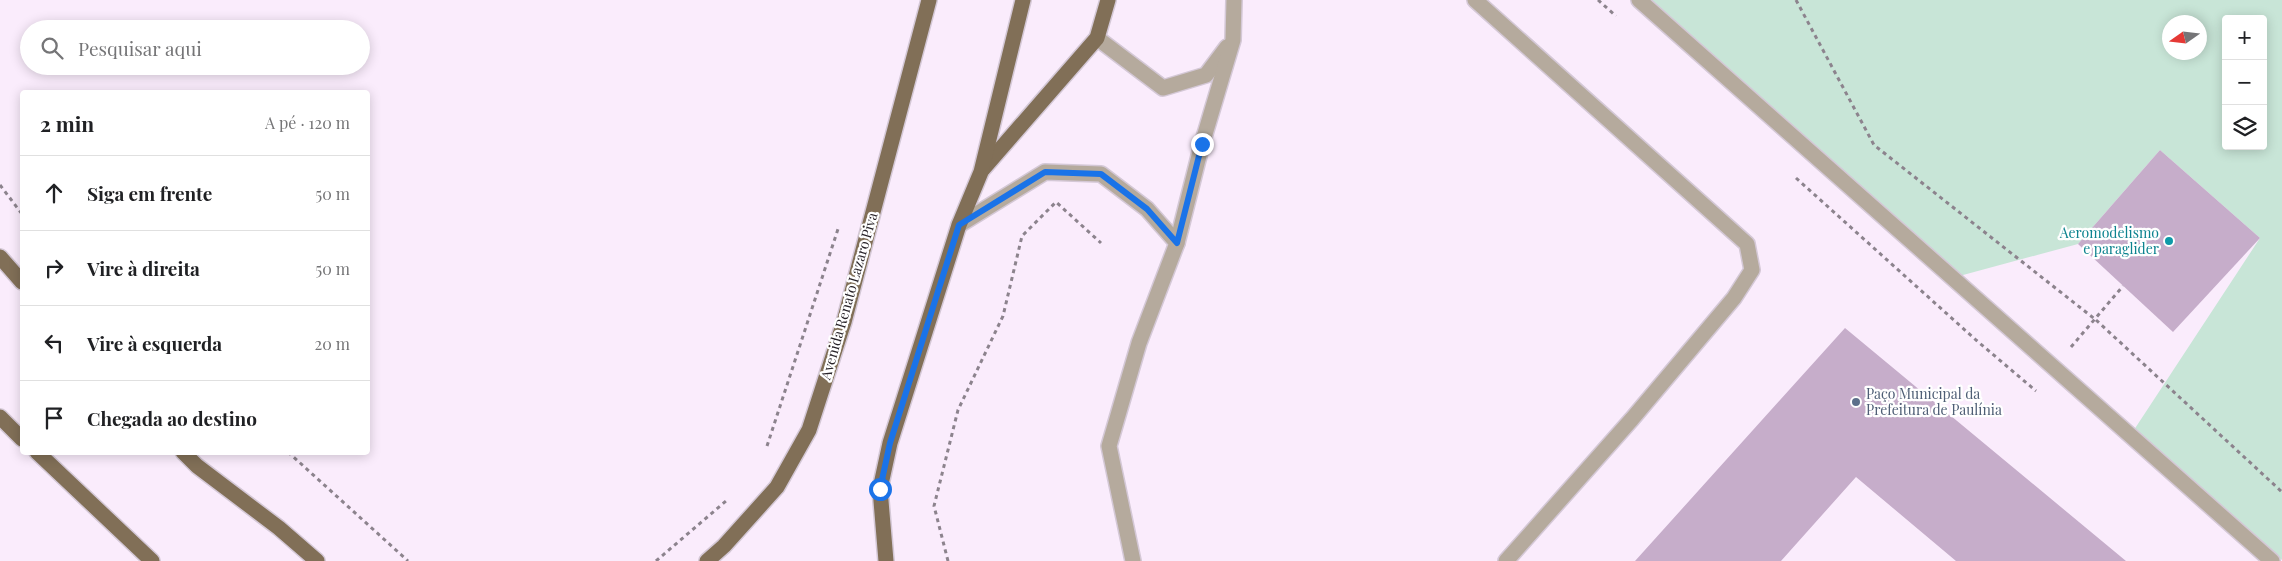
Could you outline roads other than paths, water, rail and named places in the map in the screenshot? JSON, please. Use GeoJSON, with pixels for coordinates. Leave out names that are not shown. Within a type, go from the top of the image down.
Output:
{"type":"FeatureCollection","features":[{"type":"Feature","properties":{"kind":"main road","name":"Avenida Renato Lazaro Piva"},"geometry":{"type":"LineString","coordinates":[[707,561],[724,546],[777,487],[809,430],[844,322],[929,0]]}},
{"type":"Feature","properties":{"kind":"main road"},"geometry":{"type":"LineString","coordinates":[[886,561],[880,489],[890,443],[959,225],[980,172],[1023,0]]}},
{"type":"Feature","properties":{"kind":"main road"},"geometry":{"type":"LineString","coordinates":[[980,172],[1098,38],[1108,0]]}},
{"type":"Feature","properties":{"kind":"main road"},"geometry":{"type":"LineString","coordinates":[[0,257],[20,280]]}},
{"type":"Feature","properties":{"kind":"main road"},"geometry":{"type":"LineString","coordinates":[[0,417],[20,436]]}},
{"type":"Feature","properties":{"kind":"main road"},"geometry":{"type":"LineString","coordinates":[[40,455],[152,561]]}},
{"type":"Feature","properties":{"kind":"main road"},"geometry":{"type":"LineString","coordinates":[[186,455],[197,466],[279,528],[317,561]]}},
{"type":"Feature","properties":{"kind":"street"},"geometry":{"type":"LineString","coordinates":[[1133,561],[1109,446],[1139,343],[1177,243],[1202,144],[1233,40],[1234,0]]}},
{"type":"Feature","properties":{"kind":"street"},"geometry":{"type":"LineString","coordinates":[[1475,0],[1747,244],[1752,270],[1734,298],[1506,561]]}},
{"type":"Feature","properties":{"kind":"street"},"geometry":{"type":"LineString","coordinates":[[1639,0],[2272,561]]}},
{"type":"Feature","properties":{"kind":"street"},"geometry":{"type":"LineString","coordinates":[[1098,38],[1163,88],[1206,75],[1233,40]]}},
{"type":"Feature","properties":{"kind":"street"},"geometry":{"type":"LineString","coordinates":[[959,225],[1045,172],[1101,174],[1147,209],[1177,243]]}},
{"type":"Feature","properties":{"kind":"place","name":"Aeromodelismo e paraglider"},"geometry":{"type":"Point","coordinates":[2169,241]}},
{"type":"Feature","properties":{"kind":"place","name":"Paço Municipal da Prefeitura de Paulínia"},"geometry":{"type":"Point","coordinates":[1856,402]}}]}
